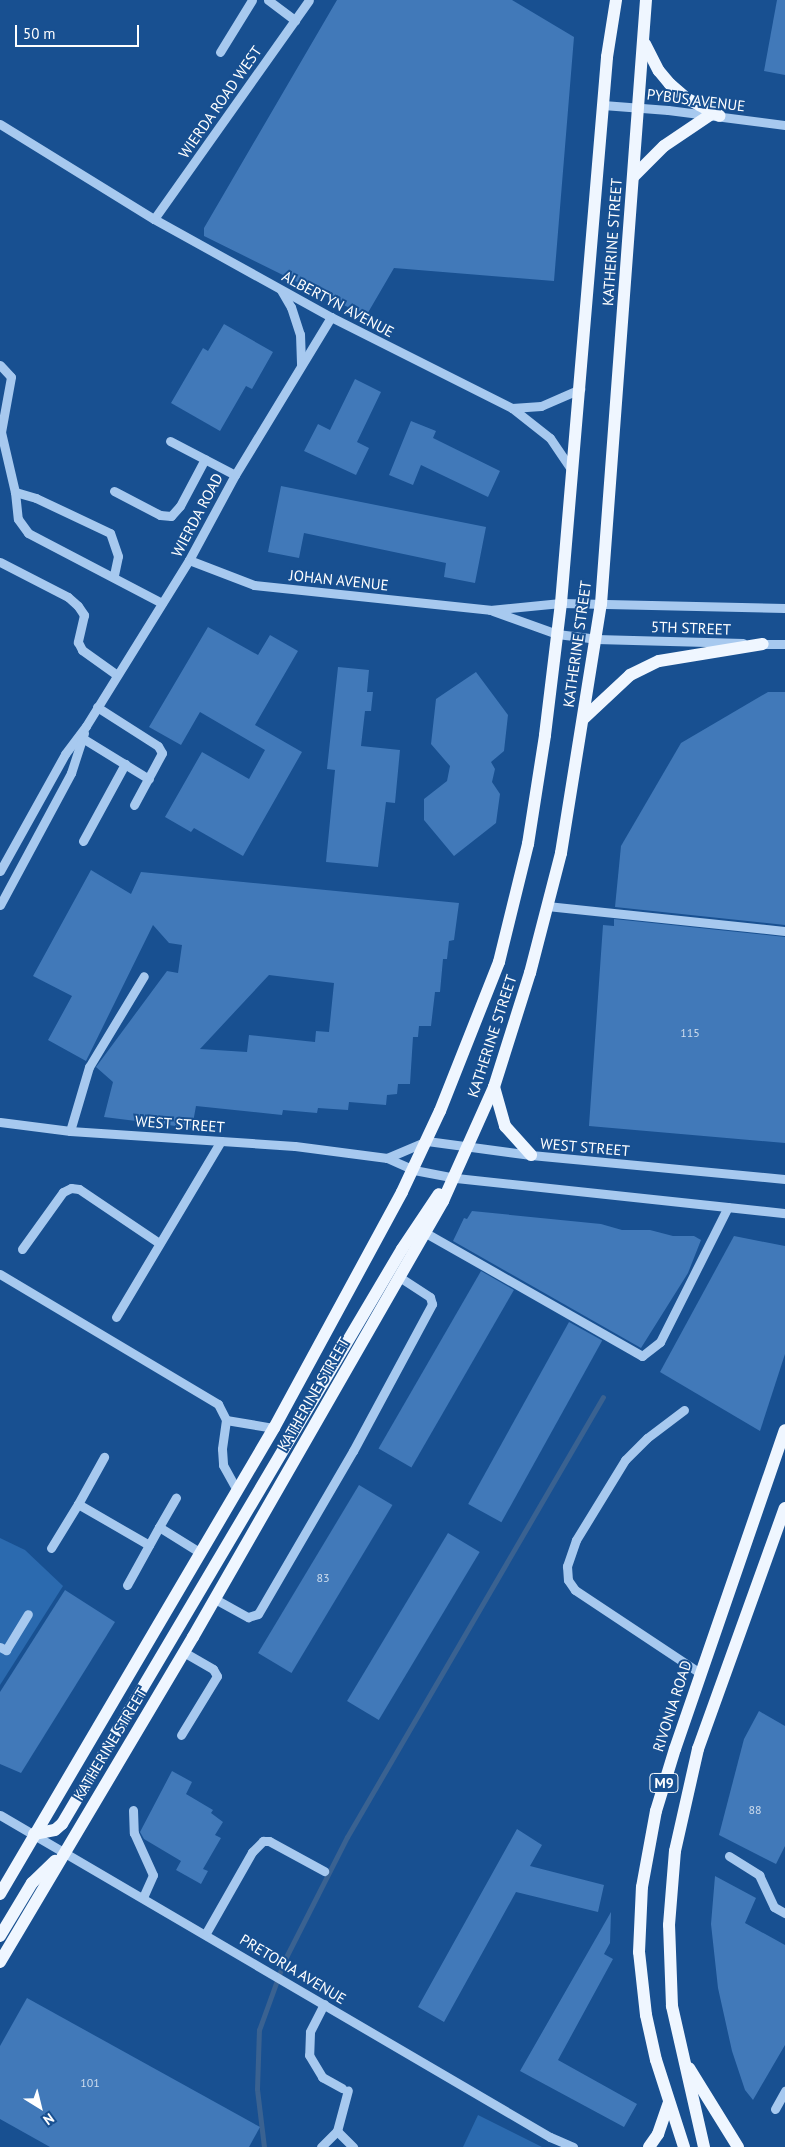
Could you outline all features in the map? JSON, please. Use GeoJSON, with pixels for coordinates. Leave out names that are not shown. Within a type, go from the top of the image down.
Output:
{"type":"FeatureCollection","features":[{"type":"Feature","properties":{"kind":"main road","name":"KATHERINE STREET"},"geometry":{"type":"LineString","coordinates":[[0,1894],[274,1428],[414,1170],[499,962],[528,844],[561,603],[570,468],[580,388],[603,105],[616,0]]}},
{"type":"Feature","properties":{"kind":"main road","name":"KATHERINE STREET"},"geometry":{"type":"LineString","coordinates":[[0,1962],[184,1652],[456,1178],[494,1087],[547,906],[560,853],[601,604],[646,0]]}},
{"type":"Feature","properties":{"kind":"main road"},"geometry":{"type":"LineString","coordinates":[[634,176],[664,146],[715,115],[686,98],[670,84],[659,71],[644,42]]}},
{"type":"Feature","properties":{"kind":"main road"},"geometry":{"type":"LineString","coordinates":[[583,719],[624,680],[659,660],[763,644]]}},
{"type":"Feature","properties":{"kind":"main road"},"geometry":{"type":"LineString","coordinates":[[494,1087],[505,1126],[531,1156]]}},
{"type":"Feature","properties":{"kind":"main road"},"geometry":{"type":"LineString","coordinates":[[34,1834],[55,1830],[62,1824],[402,1249],[435,1199],[456,1178]]}},
{"type":"Feature","properties":{"kind":"main road","name":"RIVONIA ROAD"},"geometry":{"type":"LineString","coordinates":[[684,2147],[669,2102],[646,2015],[639,1952],[642,1887],[656,1811],[700,1673],[785,1430]]}},
{"type":"Feature","properties":{"kind":"main road","name":"M9"},"geometry":{"type":"LineString","coordinates":[[704,2147],[682,2058],[672,2006],[669,1925],[681,1817],[698,1749],[785,1508]]}},
{"type":"Feature","properties":{"kind":"main road"},"geometry":{"type":"LineString","coordinates":[[0,1936],[32,1883],[66,1851]]}},
{"type":"Feature","properties":{"kind":"main road"},"geometry":{"type":"LineString","coordinates":[[682,2058],[738,2147]]}},
{"type":"Feature","properties":{"kind":"main road"},"geometry":{"type":"LineString","coordinates":[[648,2147],[658,2134],[669,2102]]}},
{"type":"Feature","properties":{"kind":"street"},"geometry":{"type":"LineString","coordinates":[[220,52],[252,0]]}},
{"type":"Feature","properties":{"kind":"street"},"geometry":{"type":"LineString","coordinates":[[268,0],[295,20]]}},
{"type":"Feature","properties":{"kind":"street","name":"WIERDA ROAD WEST"},"geometry":{"type":"LineString","coordinates":[[154,219],[309,0]]}},
{"type":"Feature","properties":{"kind":"street","name":"PYBUS AVENUE"},"geometry":{"type":"LineString","coordinates":[[603,105],[715,115],[785,125]]}},
{"type":"Feature","properties":{"kind":"street","name":"ALBERTYN AVENUE"},"geometry":{"type":"LineString","coordinates":[[0,124],[154,219],[331,317],[512,408],[550,438],[570,468]]}},
{"type":"Feature","properties":{"kind":"street"},"geometry":{"type":"LineString","coordinates":[[281,289],[291,307],[300,334],[301,367]]}},
{"type":"Feature","properties":{"kind":"street","name":"WIERDA ROAD"},"geometry":{"type":"LineString","coordinates":[[0,871],[65,754],[80,737],[189,560],[234,475],[331,317]]}},
{"type":"Feature","properties":{"kind":"street"},"geometry":{"type":"LineString","coordinates":[[0,365],[10,377],[1,432],[15,492],[18,519],[28,533],[114,576],[162,603]]}},
{"type":"Feature","properties":{"kind":"street"},"geometry":{"type":"LineString","coordinates":[[512,408],[541,406],[580,388]]}},
{"type":"Feature","properties":{"kind":"street"},"geometry":{"type":"LineString","coordinates":[[170,441],[234,475]]}},
{"type":"Feature","properties":{"kind":"street"},"geometry":{"type":"LineString","coordinates":[[114,490],[160,515],[171,516],[180,506],[205,459]]}},
{"type":"Feature","properties":{"kind":"street"},"geometry":{"type":"LineString","coordinates":[[15,492],[36,498],[110,533],[118,556],[114,576]]}},
{"type":"Feature","properties":{"kind":"street","name":"JOHAN AVENUE"},"geometry":{"type":"LineString","coordinates":[[189,560],[254,585],[490,610],[561,603]]}},
{"type":"Feature","properties":{"kind":"street"},"geometry":{"type":"LineString","coordinates":[[0,562],[68,598],[78,606],[84,615],[78,642],[82,650],[117,675]]}},
{"type":"Feature","properties":{"kind":"street","name":"5TH STREET"},"geometry":{"type":"LineString","coordinates":[[561,603],[785,608]]}},
{"type":"Feature","properties":{"kind":"street","name":"JOHAN AVENUE"},"geometry":{"type":"LineString","coordinates":[[490,610],[557,634]]}},
{"type":"Feature","properties":{"kind":"street","name":"5TH STREET"},"geometry":{"type":"LineString","coordinates":[[557,634],[596,639],[785,644]]}},
{"type":"Feature","properties":{"kind":"street"},"geometry":{"type":"LineString","coordinates":[[97,707],[161,750],[162,757],[134,804]]}},
{"type":"Feature","properties":{"kind":"street"},"geometry":{"type":"LineString","coordinates":[[80,737],[149,779]]}},
{"type":"Feature","properties":{"kind":"street","name":"WIERDA ROAD"},"geometry":{"type":"LineString","coordinates":[[0,904],[71,773],[80,737]]}},
{"type":"Feature","properties":{"kind":"street"},"geometry":{"type":"LineString","coordinates":[[83,841],[125,764]]}},
{"type":"Feature","properties":{"kind":"street"},"geometry":{"type":"LineString","coordinates":[[26,823],[39,829]]}},
{"type":"Feature","properties":{"kind":"street"},"geometry":{"type":"LineString","coordinates":[[547,906],[785,931]]}},
{"type":"Feature","properties":{"kind":"street"},"geometry":{"type":"LineString","coordinates":[[70,1131],[89,1067],[144,976]]}},
{"type":"Feature","properties":{"kind":"street","name":"WEST STREET"},"geometry":{"type":"LineString","coordinates":[[0,1122],[70,1131],[295,1146],[387,1158],[414,1170],[456,1178],[785,1213]]}},
{"type":"Feature","properties":{"kind":"street"},"geometry":{"type":"LineString","coordinates":[[116,1317],[221,1141]]}},
{"type":"Feature","properties":{"kind":"street"},"geometry":{"type":"LineString","coordinates":[[387,1158],[427,1141]]}},
{"type":"Feature","properties":{"kind":"street","name":"WEST STREET"},"geometry":{"type":"LineString","coordinates":[[427,1141],[468,1149],[531,1156],[785,1179]]}},
{"type":"Feature","properties":{"kind":"street"},"geometry":{"type":"LineString","coordinates":[[22,1249],[63,1192],[71,1188],[78,1189],[159,1243]]}},
{"type":"Feature","properties":{"kind":"street"},"geometry":{"type":"LineString","coordinates":[[424,1232],[642,1356],[660,1342],[728,1207]]}},
{"type":"Feature","properties":{"kind":"street"},"geometry":{"type":"LineString","coordinates":[[0,1274],[218,1404],[226,1420],[222,1449],[224,1465],[237,1490]]}},
{"type":"Feature","properties":{"kind":"street"},"geometry":{"type":"LineString","coordinates":[[215,1598],[248,1617],[258,1614],[353,1451],[432,1304],[430,1297],[399,1277]]}},
{"type":"Feature","properties":{"kind":"street"},"geometry":{"type":"LineString","coordinates":[[684,1410],[647,1438],[625,1460],[576,1540],[567,1566],[568,1580],[575,1590],[700,1673]]}},
{"type":"Feature","properties":{"kind":"street"},"geometry":{"type":"LineString","coordinates":[[226,1420],[274,1428]]}},
{"type":"Feature","properties":{"kind":"street"},"geometry":{"type":"LineString","coordinates":[[51,1548],[104,1457]]}},
{"type":"Feature","properties":{"kind":"street"},"geometry":{"type":"LineString","coordinates":[[127,1585],[176,1496]]}},
{"type":"Feature","properties":{"kind":"street"},"geometry":{"type":"LineString","coordinates":[[78,1504],[149,1545]]}},
{"type":"Feature","properties":{"kind":"street"},"geometry":{"type":"LineString","coordinates":[[159,1527],[201,1553]]}},
{"type":"Feature","properties":{"kind":"street"},"geometry":{"type":"LineString","coordinates":[[2,1650],[28,1614]]}},
{"type":"Feature","properties":{"kind":"street"},"geometry":{"type":"LineString","coordinates":[[181,1735],[217,1676],[213,1669],[184,1652]]}},
{"type":"Feature","properties":{"kind":"street"},"geometry":{"type":"LineString","coordinates":[[133,1810],[134,1833],[153,1875],[143,1897]]}},
{"type":"Feature","properties":{"kind":"street","name":"PRETORIA AVENUE"},"geometry":{"type":"LineString","coordinates":[[0,1815],[66,1851],[550,2137],[573,2147]]}},
{"type":"Feature","properties":{"kind":"street"},"geometry":{"type":"LineString","coordinates":[[206,1933],[252,1852],[263,1841],[269,1841],[324,1871]]}},
{"type":"Feature","properties":{"kind":"street"},"geometry":{"type":"LineString","coordinates":[[729,1856],[759,1875],[774,1907],[785,1913]]}},
{"type":"Feature","properties":{"kind":"street"},"geometry":{"type":"LineString","coordinates":[[321,2147],[336,2131],[345,2089],[322,2077],[309,2055],[310,2032],[324,2004]]}},
{"type":"Feature","properties":{"kind":"street"},"geometry":{"type":"LineString","coordinates":[[775,2110],[785,2091]]}},
{"type":"Feature","properties":{"kind":"street"},"geometry":{"type":"LineString","coordinates":[[336,2131],[352,2147]]}},
{"type":"Feature","properties":{"kind":"shaded area"},"geometry":{"type":"Polygon","coordinates":[[[0,1538],[25,1550],[63,1586],[0,1685],[0,1538]]]}},
{"type":"Feature","properties":{"kind":"shaded area"},"geometry":{"type":"Polygon","coordinates":[[[478,2115],[542,2147],[463,2147],[478,2115]]]}},
{"type":"Feature","properties":{"kind":"building"},"geometry":{"type":"Polygon","coordinates":[[[337,0],[512,0],[574,37],[554,281],[394,268],[366,316],[204,236],[204,228],[337,0]]]}},
{"type":"Feature","properties":{"kind":"building"},"geometry":{"type":"Polygon","coordinates":[[[777,0],[785,0],[785,75],[764,71],[777,0]]]}},
{"type":"Feature","properties":{"kind":"building"},"geometry":{"type":"Polygon","coordinates":[[[224,324],[273,352],[252,389],[246,386],[220,431],[171,403],[203,348],[208,351],[224,324]]]}},
{"type":"Feature","properties":{"kind":"building"},"geometry":{"type":"Polygon","coordinates":[[[355,379],[381,392],[357,442],[369,448],[356,475],[304,451],[318,424],[330,430],[355,379]]]}},
{"type":"Feature","properties":{"kind":"building"},"geometry":{"type":"Polygon","coordinates":[[[411,421],[436,431],[433,438],[500,471],[488,497],[421,465],[413,485],[389,475],[411,421]]]}},
{"type":"Feature","properties":{"kind":"building"},"geometry":{"type":"Polygon","coordinates":[[[281,486],[486,527],[475,583],[444,577],[446,563],[304,533],[299,558],[268,552],[281,486]]]}},
{"type":"Feature","properties":{"kind":"building"},"geometry":{"type":"Polygon","coordinates":[[[208,627],[258,655],[270,635],[298,651],[255,725],[302,752],[243,856],[194,828],[191,832],[165,817],[202,752],[249,779],[265,750],[200,712],[181,745],[149,727],[208,627]]]}},
{"type":"Feature","properties":{"kind":"building"},"geometry":{"type":"Polygon","coordinates":[[[338,667],[369,670],[367,692],[373,692],[371,711],[365,711],[361,746],[400,750],[395,803],[386,802],[378,867],[326,862],[335,770],[327,769],[338,667]]]}},
{"type":"Feature","properties":{"kind":"building"},"geometry":{"type":"Polygon","coordinates":[[[476,672],[508,715],[504,751],[491,762],[495,769],[492,782],[500,794],[496,823],[454,856],[424,820],[424,799],[447,781],[450,766],[431,744],[436,699],[476,672]]]}},
{"type":"Feature","properties":{"kind":"building"},"geometry":{"type":"Polygon","coordinates":[[[768,692],[785,692],[785,925],[615,907],[621,846],[681,743],[768,692]]]}},
{"type":"Feature","properties":{"kind":"building"},"geometry":{"type":"Polygon","coordinates":[[[91,870],[131,894],[141,872],[459,903],[454,940],[449,941],[447,959],[443,959],[440,992],[435,992],[431,1026],[419,1026],[418,1037],[413,1037],[410,1084],[398,1084],[397,1094],[387,1095],[386,1105],[349,1102],[348,1110],[318,1108],[317,1113],[283,1110],[282,1115],[196,1106],[192,1128],[104,1117],[113,1082],[96,1067],[167,971],[178,973],[182,945],[169,943],[153,925],[86,1061],[48,1040],[72,996],[33,976],[91,870]],[[269,975],[200,1049],[247,1052],[249,1035],[315,1042],[316,1031],[329,1032],[334,983],[269,975]]]}},
{"type":"Feature","properties":{"kind":"building"},"geometry":{"type":"Polygon","coordinates":[[[614,919],[785,937],[785,1143],[589,1126],[603,925],[614,926],[614,919]]]}},
{"type":"Feature","properties":{"kind":"building"},"geometry":{"type":"Polygon","coordinates":[[[472,1211],[601,1224],[622,1230],[650,1230],[673,1236],[694,1236],[701,1240],[688,1273],[641,1348],[453,1241],[464,1218],[467,1219],[472,1211]]]}},
{"type":"Feature","properties":{"kind":"building"},"geometry":{"type":"Polygon","coordinates":[[[734,1236],[785,1246],[785,1354],[760,1431],[660,1372],[734,1236]]]}},
{"type":"Feature","properties":{"kind":"building"},"geometry":{"type":"Polygon","coordinates":[[[481,1271],[514,1290],[411,1468],[379,1449],[481,1271]]]}},
{"type":"Feature","properties":{"kind":"building"},"geometry":{"type":"Polygon","coordinates":[[[569,1322],[602,1340],[501,1522],[468,1504],[569,1322]]]}},
{"type":"Feature","properties":{"kind":"building"},"geometry":{"type":"Polygon","coordinates":[[[359,1485],[392,1505],[291,1673],[258,1653],[359,1485]]]}},
{"type":"Feature","properties":{"kind":"building"},"geometry":{"type":"Polygon","coordinates":[[[448,1533],[480,1552],[379,1720],[347,1701],[448,1533]]]}},
{"type":"Feature","properties":{"kind":"building"},"geometry":{"type":"Polygon","coordinates":[[[65,1590],[115,1622],[21,1773],[0,1764],[0,1692],[65,1590]]]}},
{"type":"Feature","properties":{"kind":"building"},"geometry":{"type":"Polygon","coordinates":[[[759,1711],[785,1726],[785,1846],[776,1864],[719,1835],[744,1739],[759,1711]]]}},
{"type":"Feature","properties":{"kind":"building"},"geometry":{"type":"Polygon","coordinates":[[[172,1771],[192,1782],[186,1794],[213,1810],[211,1813],[223,1822],[215,1835],[221,1838],[203,1869],[208,1871],[201,1884],[176,1870],[181,1861],[144,1839],[140,1832],[172,1771]]]}},
{"type":"Feature","properties":{"kind":"building"},"geometry":{"type":"Polygon","coordinates":[[[517,1829],[542,1845],[530,1866],[604,1885],[598,1912],[516,1892],[444,2022],[418,2007],[517,1829]]]}},
{"type":"Feature","properties":{"kind":"building"},"geometry":{"type":"Polygon","coordinates":[[[715,1876],[756,1898],[745,1923],[785,1945],[785,2045],[753,2100],[745,2090],[732,2051],[718,1988],[711,1924],[715,1876]]]}},
{"type":"Feature","properties":{"kind":"building"},"geometry":{"type":"Polygon","coordinates":[[[611,1912],[610,1943],[604,1954],[613,1959],[558,2060],[637,2104],[624,2127],[520,2071],[611,1912]]]}},
{"type":"Feature","properties":{"kind":"building"},"geometry":{"type":"Polygon","coordinates":[[[27,1998],[260,2127],[249,2147],[50,2147],[0,2119],[0,2046],[27,1998]]]}},
{"type":"Feature","properties":{"kind":"waterway"},"geometry":{"type":"LineString","coordinates":[[264,2147],[257,2089],[259,2030],[284,1961],[347,1837],[603,1397]]}}]}
